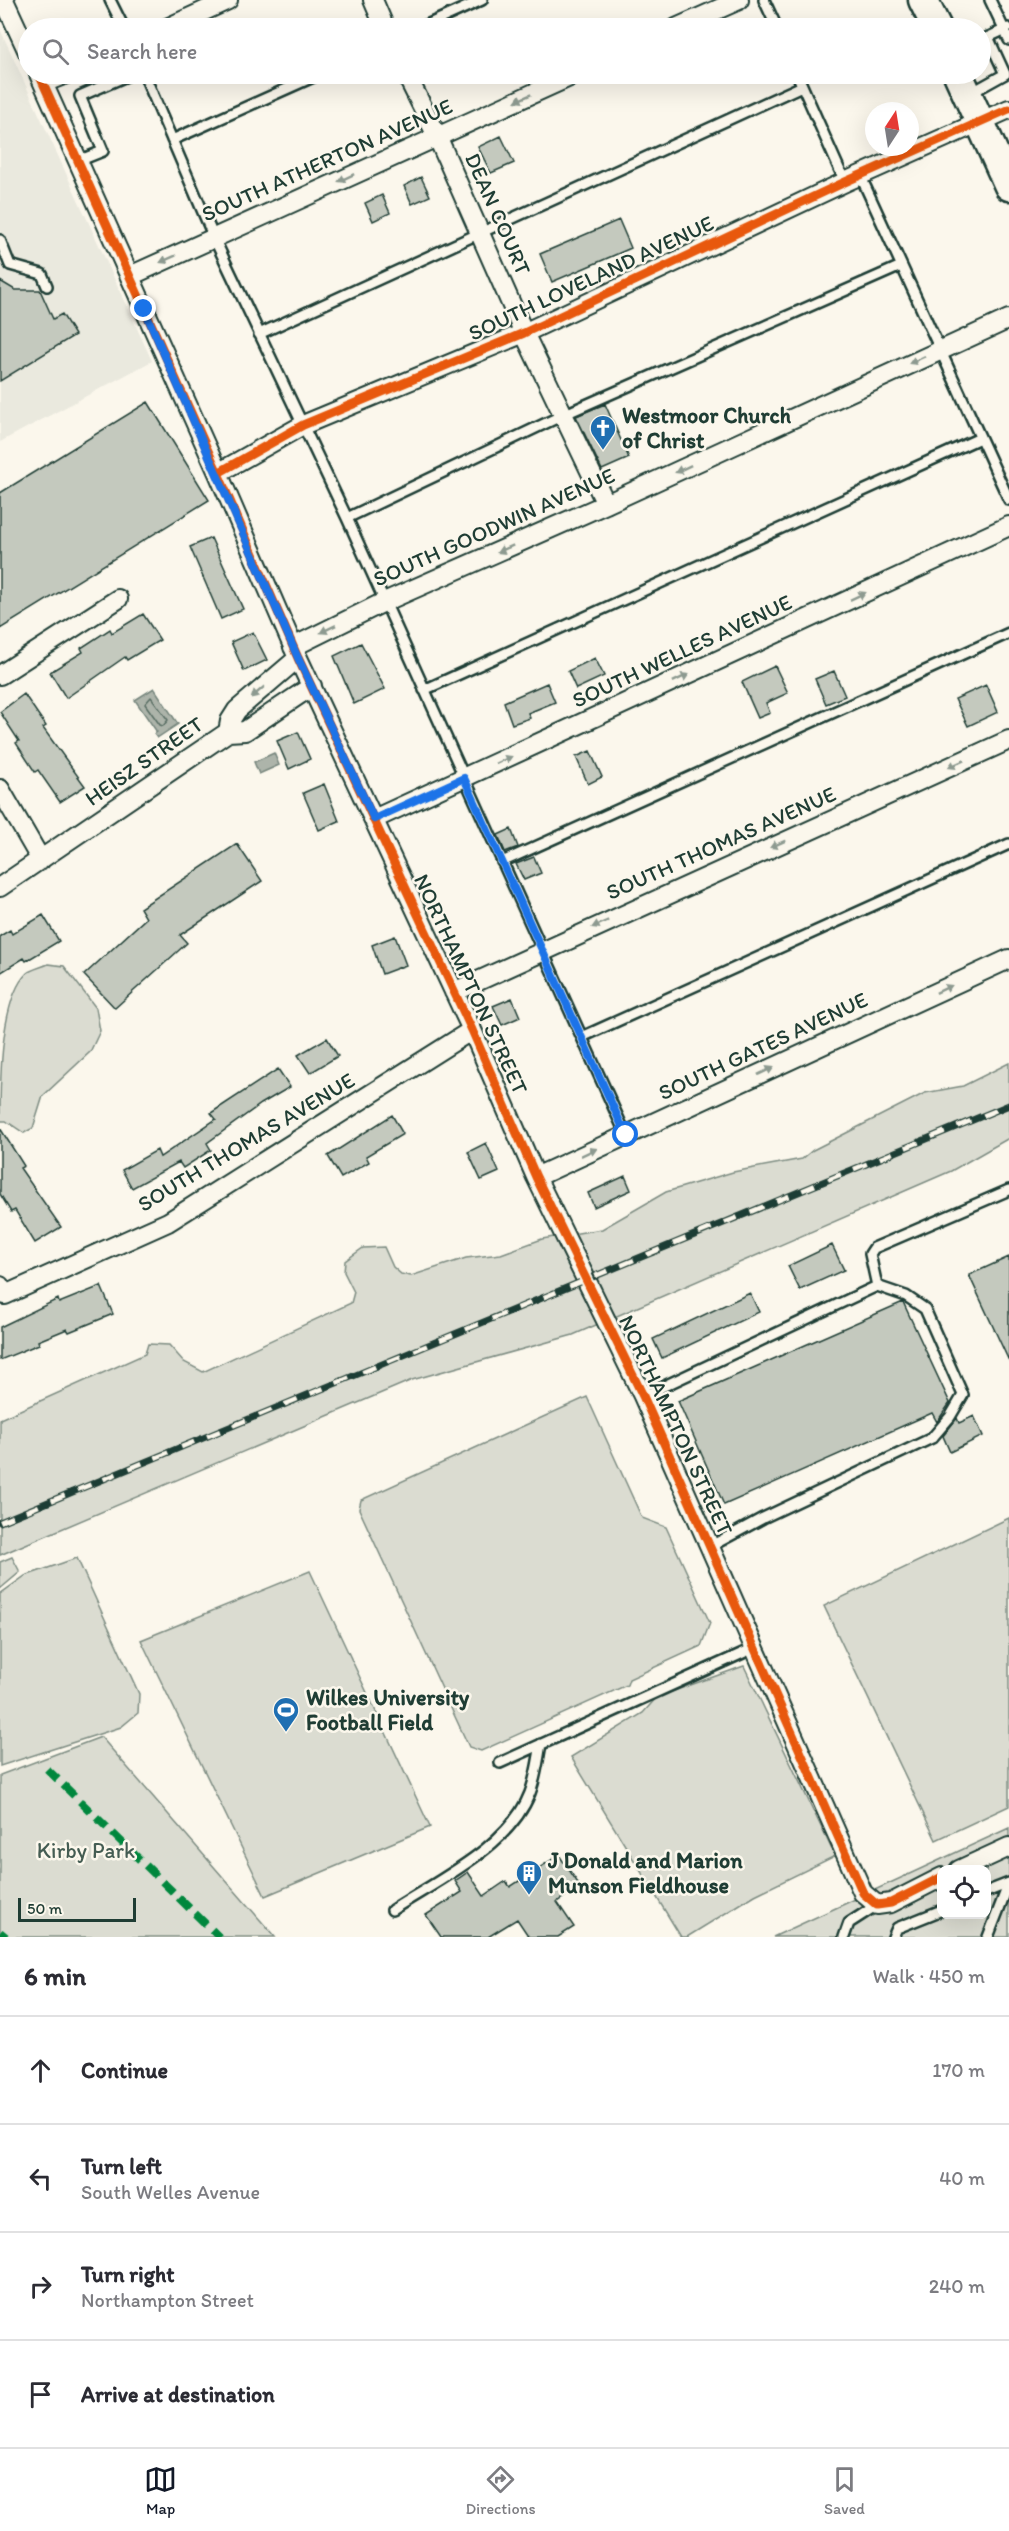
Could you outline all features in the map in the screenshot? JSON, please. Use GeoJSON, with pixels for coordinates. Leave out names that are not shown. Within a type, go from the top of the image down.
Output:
{"type":"FeatureCollection","features":[{"type":"Feature","properties":{"kind":"main road"},"geometry":{"type":"LineString","coordinates":[[923,0],[932,18]]}},
{"type":"Feature","properties":{"kind":"main road"},"geometry":{"type":"LineString","coordinates":[[963,84],[1009,186]]}},
{"type":"Feature","properties":{"kind":"street"},"geometry":{"type":"LineString","coordinates":[[4,0],[18,30]]}},
{"type":"Feature","properties":{"kind":"street"},"geometry":{"type":"LineString","coordinates":[[189,18],[228,0]]}},
{"type":"Feature","properties":{"kind":"street"},"geometry":{"type":"LineString","coordinates":[[373,0],[381,18]]}},
{"type":"Feature","properties":{"kind":"street"},"geometry":{"type":"LineString","coordinates":[[698,18],[739,0]]}},
{"type":"Feature","properties":{"kind":"street","name":"NORTHAMPTON STREET"},"geometry":{"type":"LineString","coordinates":[[44,84],[296,652],[472,1030],[536,1177],[643,1396],[711,1546],[863,1893],[877,1905]]}},
{"type":"Feature","properties":{"kind":"street","name":"DEAN COURT"},"geometry":{"type":"LineString","coordinates":[[411,84],[437,136],[524,333],[606,504]]}},
{"type":"Feature","properties":{"kind":"street","name":"SOUTH ATHERTON AVENUE"},"geometry":{"type":"LineString","coordinates":[[130,276],[554,84]]}},
{"type":"Feature","properties":{"kind":"street","name":"SOUTH LOVELAND AVENUE"},"geometry":{"type":"LineString","coordinates":[[218,473],[303,425],[524,333],[853,179],[1009,109]]}},
{"type":"Feature","properties":{"kind":"street","name":"SOUTH GOODWIN AVENUE"},"geometry":{"type":"LineString","coordinates":[[296,652],[384,602],[606,504],[1009,320]]}},
{"type":"Feature","properties":{"kind":"street","name":"SOUTH WELLES AVENUE"},"geometry":{"type":"LineString","coordinates":[[374,819],[1009,526]]}},
{"type":"Feature","properties":{"kind":"street"},"geometry":{"type":"LineString","coordinates":[[0,675],[118,599]]}},
{"type":"Feature","properties":{"kind":"street","name":"HEISZ STREET"},"geometry":{"type":"LineString","coordinates":[[0,887],[228,732],[237,710],[296,652]]}},
{"type":"Feature","properties":{"kind":"street"},"geometry":{"type":"LineString","coordinates":[[228,732],[245,731],[312,686]]}},
{"type":"Feature","properties":{"kind":"street","name":"SOUTH THOMAS AVENUE"},"geometry":{"type":"LineString","coordinates":[[454,992],[542,950],[1009,740]]}},
{"type":"Feature","properties":{"kind":"street"},"geometry":{"type":"LineString","coordinates":[[0,789],[41,860]]}},
{"type":"Feature","properties":{"kind":"street","name":"SOUTH GATES AVENUE"},"geometry":{"type":"LineString","coordinates":[[536,1177],[1009,959]]}},
{"type":"Feature","properties":{"kind":"street","name":"SOUTH THOMAS AVENUE"},"geometry":{"type":"LineString","coordinates":[[2,1291],[168,1222],[472,1030]]}},
{"type":"Feature","properties":{"kind":"street"},"geometry":{"type":"LineString","coordinates":[[968,1865],[1009,1847]]}},
{"type":"Feature","properties":{"kind":"street"},"geometry":{"type":"LineString","coordinates":[[877,1905],[891,1904],[937,1880]]}},
{"type":"Feature","properties":{"kind":"lane"},"geometry":{"type":"LineString","coordinates":[[110,0],[119,18]]}},
{"type":"Feature","properties":{"kind":"lane"},"geometry":{"type":"LineString","coordinates":[[442,18],[482,0]]}},
{"type":"Feature","properties":{"kind":"lane"},"geometry":{"type":"LineString","coordinates":[[764,0],[772,18]]}},
{"type":"Feature","properties":{"kind":"lane"},"geometry":{"type":"LineString","coordinates":[[990,0],[1007,28],[1009,40]]}},
{"type":"Feature","properties":{"kind":"lane"},"geometry":{"type":"LineString","coordinates":[[991,36],[1007,28]]}},
{"type":"Feature","properties":{"kind":"lane"},"geometry":{"type":"LineString","coordinates":[[991,51],[1005,74],[991,77]]}},
{"type":"Feature","properties":{"kind":"lane"},"geometry":{"type":"LineString","coordinates":[[78,161],[103,151],[80,96],[108,84]]}},
{"type":"Feature","properties":{"kind":"lane"},"geometry":{"type":"LineString","coordinates":[[148,84],[214,238],[347,518],[626,1135]]}},
{"type":"Feature","properties":{"kind":"lane"},"geometry":{"type":"LineString","coordinates":[[172,140],[298,84]]}},
{"type":"Feature","properties":{"kind":"lane"},"geometry":{"type":"LineString","coordinates":[[259,334],[802,86],[901,266],[1009,500]]}},
{"type":"Feature","properties":{"kind":"lane"},"geometry":{"type":"LineString","coordinates":[[0,240],[10,266],[42,274],[47,286]]}},
{"type":"Feature","properties":{"kind":"lane"},"geometry":{"type":"LineString","coordinates":[[347,518],[563,415],[901,266]]}},
{"type":"Feature","properties":{"kind":"lane"},"geometry":{"type":"LineString","coordinates":[[424,690],[980,438]]}},
{"type":"Feature","properties":{"kind":"lane"},"geometry":{"type":"LineString","coordinates":[[502,862],[1009,633]]}},
{"type":"Feature","properties":{"kind":"lane"},"geometry":{"type":"LineString","coordinates":[[582,1037],[1009,844]]}},
{"type":"Feature","properties":{"kind":"lane"},"geometry":{"type":"LineString","coordinates":[[877,1286],[870,1254],[874,1248],[1009,1190]]}},
{"type":"Feature","properties":{"kind":"lane"},"geometry":{"type":"LineString","coordinates":[[643,1396],[877,1286],[906,1296],[925,1309],[963,1395],[960,1403],[932,1438],[763,1518],[711,1546]]}},
{"type":"Feature","properties":{"kind":"lane"},"geometry":{"type":"LineString","coordinates":[[500,1763],[754,1648]]}},
{"type":"Feature","properties":{"kind":"lane"},"geometry":{"type":"LineString","coordinates":[[392,1910],[493,1845],[516,1820],[530,1794],[541,1744]]}},
{"type":"Feature","properties":{"kind":"lane"},"geometry":{"type":"LineString","coordinates":[[991,1890],[1009,1883]]}},
{"type":"Feature","properties":{"kind":"lane"},"geometry":{"type":"LineString","coordinates":[[988,1937],[1009,1883]]}},
{"type":"Feature","properties":{"kind":"lane"},"geometry":{"type":"LineString","coordinates":[[844,1937],[849,1923],[877,1905]]}},
{"type":"Feature","properties":{"kind":"lane"},"geometry":{"type":"LineString","coordinates":[[893,1937],[897,1928],[937,1912]]}},
{"type":"Feature","properties":{"kind":"shaded area"},"geometry":{"type":"Polygon","coordinates":[[[0,29],[18,68],[18,84],[25,84],[152,361],[0,442],[0,29]]]}},
{"type":"Feature","properties":{"kind":"green space"},"geometry":{"type":"Polygon","coordinates":[[[48,964],[64,966],[96,1008],[100,1031],[90,1052],[43,1096],[33,1128],[24,1133],[6,1121],[0,1121],[3,1043],[11,1002],[18,985],[27,973],[48,964]]]}},
{"type":"Feature","properties":{"kind":"green space"},"geometry":{"type":"Polygon","coordinates":[[[1009,1063],[1009,1138],[951,1171],[573,1335],[412,1380],[0,1555],[0,1419],[145,1354],[148,1344],[169,1345],[184,1362],[203,1372],[351,1303],[354,1292],[344,1272],[345,1261],[363,1248],[384,1247],[393,1267],[401,1274],[411,1276],[466,1258],[501,1254],[542,1239],[602,1229],[666,1192],[733,1172],[802,1159],[813,1150],[925,1093],[963,1086],[1009,1063]]]}},
{"type":"Feature","properties":{"kind":"green space"},"geometry":{"type":"Polygon","coordinates":[[[587,1397],[642,1518],[666,1527],[710,1623],[701,1646],[629,1679],[627,1685],[481,1751],[469,1747],[359,1509],[361,1500],[587,1397]]]}},
{"type":"Feature","properties":{"kind":"green space"},"geometry":{"type":"Polygon","coordinates":[[[1009,1518],[1009,1806],[936,1840],[824,1606],[1009,1518]]]}},
{"type":"Feature","properties":{"kind":"green space"},"geometry":{"type":"Polygon","coordinates":[[[12,1557],[20,1572],[0,1589],[0,1562],[12,1557]]]}},
{"type":"Feature","properties":{"kind":"green space"},"geometry":{"type":"Polygon","coordinates":[[[77,1558],[139,1694],[138,1713],[121,1727],[0,1766],[0,1594],[25,1576],[77,1558]]]}},
{"type":"Feature","properties":{"kind":"green space","name":"Wilkes University Football Field"},"geometry":{"type":"Polygon","coordinates":[[[310,1571],[430,1827],[265,1896],[141,1640],[310,1571]]]}},
{"type":"Feature","properties":{"kind":"green space"},"geometry":{"type":"Polygon","coordinates":[[[744,1666],[835,1856],[755,1895],[687,1937],[681,1937],[571,1757],[643,1713],[657,1697],[744,1666]]]}},
{"type":"Feature","properties":{"kind":"green space","name":"Kirby Park"},"geometry":{"type":"Polygon","coordinates":[[[101,1737],[275,1937],[0,1937],[0,1775],[101,1737]]]}},
{"type":"Feature","properties":{"kind":"green space"},"geometry":{"type":"Polygon","coordinates":[[[1009,1828],[1009,1937],[773,1937],[1009,1828]]]}},
{"type":"Feature","properties":{"kind":"water"},"geometry":{"type":"Polygon","coordinates":[[[154,688],[178,724],[157,738],[154,734],[157,732],[135,700],[154,688]]]}},
{"type":"Feature","properties":{"kind":"water"},"geometry":{"type":"Polygon","coordinates":[[[274,753],[279,765],[259,774],[254,762],[274,753]]]}},
{"type":"Feature","properties":{"kind":"building"},"geometry":{"type":"Polygon","coordinates":[[[501,136],[514,163],[491,173],[478,147],[501,136]]]}},
{"type":"Feature","properties":{"kind":"building"},"geometry":{"type":"Polygon","coordinates":[[[421,177],[430,196],[412,204],[404,186],[421,177]]]}},
{"type":"Feature","properties":{"kind":"building"},"geometry":{"type":"Polygon","coordinates":[[[382,195],[390,213],[373,221],[365,203],[382,195]]]}},
{"type":"Feature","properties":{"kind":"building"},"geometry":{"type":"Polygon","coordinates":[[[619,220],[631,248],[552,282],[540,254],[619,220]]]}},
{"type":"Feature","properties":{"kind":"building"},"geometry":{"type":"Polygon","coordinates":[[[0,281],[15,290],[40,290],[53,319],[62,314],[75,335],[0,381],[0,281]]]}},
{"type":"Feature","properties":{"kind":"building"},"geometry":{"type":"Polygon","coordinates":[[[148,402],[209,500],[0,629],[0,493],[148,402]]]}},
{"type":"Feature","properties":{"kind":"building"},"geometry":{"type":"Polygon","coordinates":[[[605,404],[629,458],[602,470],[576,416],[605,404]]]}},
{"type":"Feature","properties":{"kind":"building"},"geometry":{"type":"Polygon","coordinates":[[[211,538],[243,609],[221,619],[190,547],[211,538]]]}},
{"type":"Feature","properties":{"kind":"building"},"geometry":{"type":"Polygon","coordinates":[[[143,614],[160,640],[127,660],[125,657],[66,698],[50,672],[83,652],[81,648],[110,629],[112,633],[143,614]]]}},
{"type":"Feature","properties":{"kind":"building"},"geometry":{"type":"Polygon","coordinates":[[[253,632],[267,660],[244,671],[231,642],[253,632]]]}},
{"type":"Feature","properties":{"kind":"building"},"geometry":{"type":"Polygon","coordinates":[[[361,643],[385,689],[354,704],[334,656],[361,643]]]}},
{"type":"Feature","properties":{"kind":"building"},"geometry":{"type":"Polygon","coordinates":[[[595,658],[604,676],[576,689],[568,671],[595,658]]]}},
{"type":"Feature","properties":{"kind":"building"},"geometry":{"type":"Polygon","coordinates":[[[775,666],[788,693],[766,703],[770,713],[758,718],[742,682],[775,666]]]}},
{"type":"Feature","properties":{"kind":"building"},"geometry":{"type":"Polygon","coordinates":[[[834,671],[845,696],[826,704],[815,679],[834,671]]]}},
{"type":"Feature","properties":{"kind":"building"},"geometry":{"type":"Polygon","coordinates":[[[547,683],[555,702],[528,713],[530,718],[512,724],[504,702],[547,683]]]}},
{"type":"Feature","properties":{"kind":"building"},"geometry":{"type":"Polygon","coordinates":[[[986,685],[998,712],[968,726],[955,699],[986,685]]]}},
{"type":"Feature","properties":{"kind":"building"},"geometry":{"type":"Polygon","coordinates":[[[24,694],[46,726],[43,728],[85,786],[60,802],[38,770],[35,772],[0,712],[24,694]]]}},
{"type":"Feature","properties":{"kind":"building"},"geometry":{"type":"Polygon","coordinates":[[[298,732],[310,759],[289,769],[277,741],[298,732]]]}},
{"type":"Feature","properties":{"kind":"building"},"geometry":{"type":"Polygon","coordinates":[[[590,751],[602,777],[588,784],[576,757],[590,751]]]}},
{"type":"Feature","properties":{"kind":"building"},"geometry":{"type":"Polygon","coordinates":[[[324,784],[339,821],[319,830],[303,793],[324,784]]]}},
{"type":"Feature","properties":{"kind":"building"},"geometry":{"type":"Polygon","coordinates":[[[511,829],[518,847],[505,852],[498,835],[511,829]]]}},
{"type":"Feature","properties":{"kind":"building"},"geometry":{"type":"Polygon","coordinates":[[[237,844],[262,881],[180,935],[187,943],[115,1008],[84,975],[146,918],[140,908],[237,844]]]}},
{"type":"Feature","properties":{"kind":"building"},"geometry":{"type":"Polygon","coordinates":[[[534,857],[541,873],[524,880],[516,864],[534,857]]]}},
{"type":"Feature","properties":{"kind":"building"},"geometry":{"type":"Polygon","coordinates":[[[43,915],[59,941],[26,961],[24,958],[0,973],[0,936],[10,930],[12,934],[43,915]]]}},
{"type":"Feature","properties":{"kind":"building"},"geometry":{"type":"Polygon","coordinates":[[[395,936],[406,965],[382,974],[372,945],[395,936]]]}},
{"type":"Feature","properties":{"kind":"building"},"geometry":{"type":"Polygon","coordinates":[[[512,998],[520,1017],[502,1025],[493,1006],[512,998]]]}},
{"type":"Feature","properties":{"kind":"building"},"geometry":{"type":"Polygon","coordinates":[[[327,1038],[338,1056],[310,1073],[298,1055],[327,1038]]]}},
{"type":"Feature","properties":{"kind":"building"},"geometry":{"type":"Polygon","coordinates":[[[278,1069],[290,1087],[261,1104],[207,1143],[211,1150],[183,1168],[179,1162],[132,1188],[122,1170],[157,1150],[160,1157],[216,1119],[211,1113],[278,1069]]]}},
{"type":"Feature","properties":{"kind":"building"},"geometry":{"type":"Polygon","coordinates":[[[392,1115],[403,1134],[366,1156],[369,1162],[341,1178],[328,1156],[392,1115]]]}},
{"type":"Feature","properties":{"kind":"building"},"geometry":{"type":"Polygon","coordinates":[[[0,1128],[24,1166],[20,1168],[61,1227],[35,1243],[15,1210],[11,1212],[0,1194],[0,1128]]]}},
{"type":"Feature","properties":{"kind":"building"},"geometry":{"type":"Polygon","coordinates":[[[486,1143],[499,1172],[481,1180],[468,1152],[486,1143]]]}},
{"type":"Feature","properties":{"kind":"building"},"geometry":{"type":"Polygon","coordinates":[[[625,1176],[631,1190],[594,1207],[588,1193],[625,1176]]]}},
{"type":"Feature","properties":{"kind":"building"},"geometry":{"type":"Polygon","coordinates":[[[832,1245],[844,1270],[800,1290],[788,1266],[832,1245]]]}},
{"type":"Feature","properties":{"kind":"building"},"geometry":{"type":"Polygon","coordinates":[[[1009,1257],[1009,1361],[969,1275],[1009,1257]]]}},
{"type":"Feature","properties":{"kind":"building"},"geometry":{"type":"Polygon","coordinates":[[[101,1286],[113,1314],[69,1332],[67,1329],[38,1341],[39,1344],[0,1360],[0,1327],[58,1299],[59,1303],[101,1286]]]}},
{"type":"Feature","properties":{"kind":"building"},"geometry":{"type":"Polygon","coordinates":[[[750,1293],[759,1312],[662,1358],[653,1339],[750,1293]]]}},
{"type":"Feature","properties":{"kind":"building"},"geometry":{"type":"Polygon","coordinates":[[[903,1302],[950,1403],[937,1422],[932,1413],[724,1505],[678,1401],[903,1302]]]}},
{"type":"Feature","properties":{"kind":"building"},"geometry":{"type":"Polygon","coordinates":[[[974,1416],[983,1436],[950,1452],[943,1436],[957,1418],[959,1423],[974,1416]]]}},
{"type":"Feature","properties":{"kind":"building","name":"J Donald and Marion Munson Fieldhouse"},"geometry":{"type":"Polygon","coordinates":[[[559,1855],[580,1886],[557,1902],[574,1927],[558,1937],[529,1937],[517,1919],[488,1937],[441,1937],[426,1915],[462,1892],[455,1881],[468,1872],[484,1896],[506,1881],[510,1887],[559,1855]]]}},
{"type":"Feature","properties":{"kind":"railway"},"geometry":{"type":"LineString","coordinates":[[0,1522],[1009,1105]]}},
{"type":"Feature","properties":{"kind":"marked path"},"geometry":{"type":"LineString","coordinates":[[47,1769],[219,1937]]}},
{"type":"Feature","properties":{"kind":"marked path"},"geometry":{"type":"LineString","coordinates":[[0,1932],[6,1937]]}},
{"type":"Feature","properties":{"kind":"cycle path"},"geometry":{"type":"LineString","coordinates":[[43,84],[218,473],[298,658],[472,1030],[536,1177],[643,1396],[863,1893],[877,1905],[891,1903],[937,1880]]}},
{"type":"Feature","properties":{"kind":"cycle path"},"geometry":{"type":"LineString","coordinates":[[218,473],[303,425],[524,333],[845,182],[1009,109]]}},
{"type":"Feature","properties":{"kind":"place","name":"Westmoor Church of Christ"},"geometry":{"type":"Point","coordinates":[603,451]}},
{"type":"Feature","properties":{"kind":"place","name":"Wilkes University Football Field"},"geometry":{"type":"Point","coordinates":[286,1733]}},
{"type":"Feature","properties":{"kind":"place","name":"J Donald and Marion Munson Fieldhouse"},"geometry":{"type":"Point","coordinates":[529,1896]}},
{"type":"Feature","properties":{"kind":"route"},"geometry":{"type":"LineString","coordinates":[[144,309],[293,647],[374,819],[464,778],[626,1135]]}}]}
